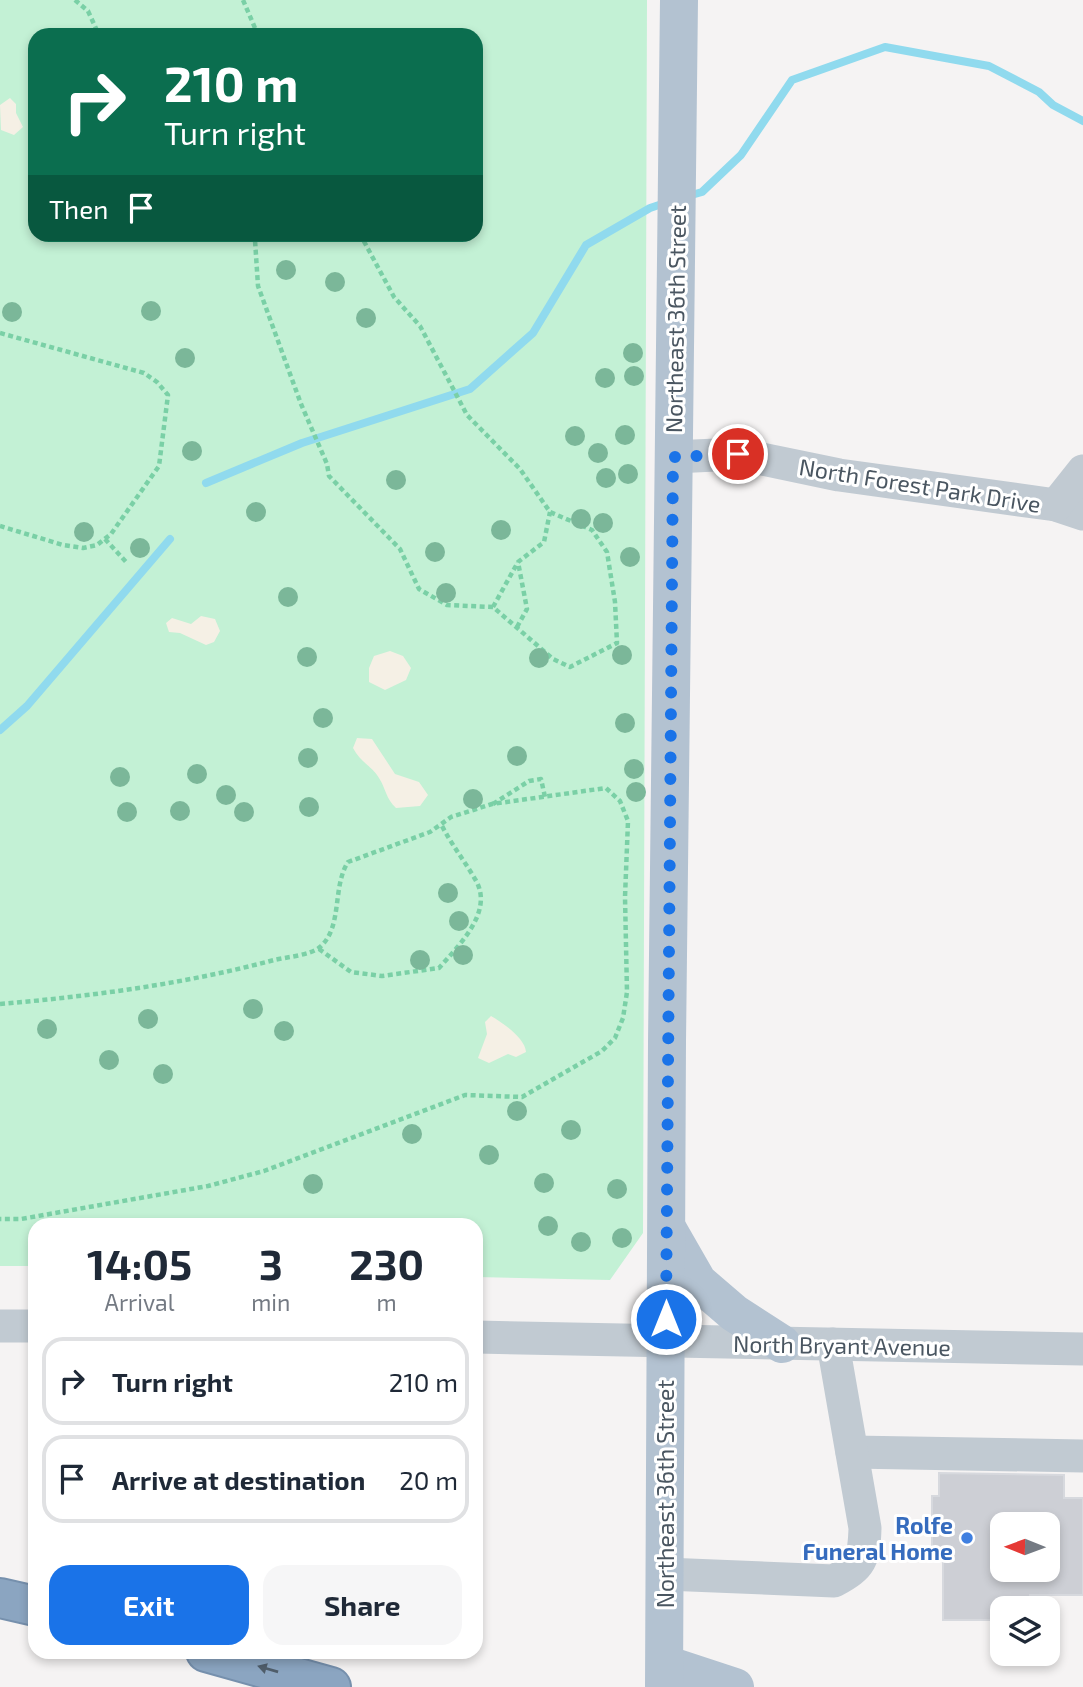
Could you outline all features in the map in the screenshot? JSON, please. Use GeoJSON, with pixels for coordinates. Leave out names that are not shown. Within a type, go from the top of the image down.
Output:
{"type":"FeatureCollection","features":[{"type":"Feature","properties":{"kind":"highway"},"geometry":{"type":"LineString","coordinates":[[0,1598],[28,1604]]}},
{"type":"Feature","properties":{"kind":"highway"},"geometry":{"type":"LineString","coordinates":[[231,1659],[331,1687]]}},
{"type":"Feature","properties":{"kind":"main road","name":"Northeast 36th Street"},"geometry":{"type":"LineString","coordinates":[[664,1676],[679,0]]}},
{"type":"Feature","properties":{"kind":"main road"},"geometry":{"type":"LineString","coordinates":[[666,1227],[698,1282],[733,1313],[782,1343]]}},
{"type":"Feature","properties":{"kind":"main road"},"geometry":{"type":"LineString","coordinates":[[664,1676],[735,1687]]}},
{"type":"Feature","properties":{"kind":"street","name":"North Forest Park Drive"},"geometry":{"type":"LineString","coordinates":[[673,457],[738,454],[839,475],[1069,510]]}},
{"type":"Feature","properties":{"kind":"street"},"geometry":{"type":"LineString","coordinates":[[1069,510],[1083,471]]}},
{"type":"Feature","properties":{"kind":"street"},"geometry":{"type":"LineString","coordinates":[[0,1326],[28,1326]]}},
{"type":"Feature","properties":{"kind":"street","name":"North Bryant Avenue"},"geometry":{"type":"LineString","coordinates":[[483,1337],[1083,1349]]}},
{"type":"Feature","properties":{"kind":"street"},"geometry":{"type":"LineString","coordinates":[[665,1574],[834,1581],[853,1570],[864,1555],[866,1528],[833,1344]]}},
{"type":"Feature","properties":{"kind":"street"},"geometry":{"type":"LineString","coordinates":[[852,1452],[1083,1456]]}},
{"type":"Feature","properties":{"kind":"path"},"geometry":{"type":"LineString","coordinates":[[75,0],[88,11],[96,28]]}},
{"type":"Feature","properties":{"kind":"path"},"geometry":{"type":"LineString","coordinates":[[243,0],[255,28]]}},
{"type":"Feature","properties":{"kind":"path"},"geometry":{"type":"LineString","coordinates":[[255,242],[258,286],[301,404],[327,464],[329,476],[400,549],[419,589],[447,605],[493,607],[553,659],[569,667],[617,643],[615,602],[607,552],[592,530],[550,512],[520,469],[467,415],[420,326],[394,297],[364,242]]}},
{"type":"Feature","properties":{"kind":"path"},"geometry":{"type":"LineString","coordinates":[[0,333],[144,373],[157,382],[168,396],[159,466],[105,539],[97,545],[83,548],[0,526]]}},
{"type":"Feature","properties":{"kind":"path"},"geometry":{"type":"LineString","coordinates":[[493,607],[518,562],[544,542],[550,512]]}},
{"type":"Feature","properties":{"kind":"path"},"geometry":{"type":"LineString","coordinates":[[105,539],[128,564]]}},
{"type":"Feature","properties":{"kind":"path"},"geometry":{"type":"LineString","coordinates":[[517,627],[527,609],[518,562]]}},
{"type":"Feature","properties":{"kind":"path"},"geometry":{"type":"LineString","coordinates":[[492,804],[528,781],[541,779],[545,797]]}},
{"type":"Feature","properties":{"kind":"path"},"geometry":{"type":"LineString","coordinates":[[0,1004],[88,997],[204,979],[319,949],[331,932],[340,874],[348,862],[430,832],[451,817],[492,804],[606,788],[620,801],[628,821],[625,897],[627,992],[623,1018],[615,1038],[602,1051],[522,1097],[465,1095],[314,1153],[208,1186],[21,1219],[0,1219]]}},
{"type":"Feature","properties":{"kind":"path"},"geometry":{"type":"LineString","coordinates":[[319,949],[351,972],[382,976],[439,968],[472,926],[480,912],[481,897],[477,881],[462,862],[441,824]]}},
{"type":"Feature","properties":{"kind":"green space"},"geometry":{"type":"Polygon","coordinates":[[[0,0],[647,0],[643,1233],[610,1280],[483,1277],[483,1218],[28,1218],[28,1266],[0,1266],[0,0]]]}},
{"type":"Feature","properties":{"kind":"sand"},"geometry":{"type":"Polygon","coordinates":[[[10,98],[16,104],[16,113],[23,127],[14,135],[1,130],[0,105],[10,98]]]}},
{"type":"Feature","properties":{"kind":"sand"},"geometry":{"type":"Polygon","coordinates":[[[201,616],[215,619],[220,631],[214,642],[206,645],[180,633],[169,632],[166,623],[172,618],[191,624],[201,616]]]}},
{"type":"Feature","properties":{"kind":"sand"},"geometry":{"type":"Polygon","coordinates":[[[390,651],[403,656],[411,668],[406,680],[385,690],[369,682],[369,668],[374,656],[390,651]]]}},
{"type":"Feature","properties":{"kind":"sand"},"geometry":{"type":"Polygon","coordinates":[[[357,738],[372,739],[395,774],[419,782],[428,795],[420,806],[396,808],[393,805],[376,774],[353,748],[357,738]]]}},
{"type":"Feature","properties":{"kind":"sand"},"geometry":{"type":"Polygon","coordinates":[[[491,1016],[518,1036],[526,1052],[516,1057],[508,1054],[489,1063],[478,1058],[487,1034],[485,1022],[491,1016]]]}},
{"type":"Feature","properties":{"kind":"building","name":"Rolfe Funeral Home"},"geometry":{"type":"Polygon","coordinates":[[[939,1473],[1064,1475],[1064,1498],[1083,1498],[1083,1595],[990,1596],[990,1620],[943,1620],[943,1552],[932,1553],[932,1496],[939,1496],[939,1473]]]}},
{"type":"Feature","properties":{"kind":"waterway"},"geometry":{"type":"LineString","coordinates":[[688,196],[702,192],[741,155],[792,80],[885,47],[989,66],[1039,92],[1053,105],[1083,121]]}},
{"type":"Feature","properties":{"kind":"waterway"},"geometry":{"type":"LineString","coordinates":[[206,483],[302,443],[470,389],[533,333],[586,245],[650,208],[665,203]]}},
{"type":"Feature","properties":{"kind":"waterway"},"geometry":{"type":"LineString","coordinates":[[0,730],[27,706],[170,539]]}},
{"type":"Feature","properties":{"kind":"place","name":"Rolfe Funeral Home"},"geometry":{"type":"Point","coordinates":[967,1538]}},
{"type":"Feature","properties":{"kind":"route"},"geometry":{"type":"LineString","coordinates":[[666,1319],[673,457],[738,454]]}}]}
